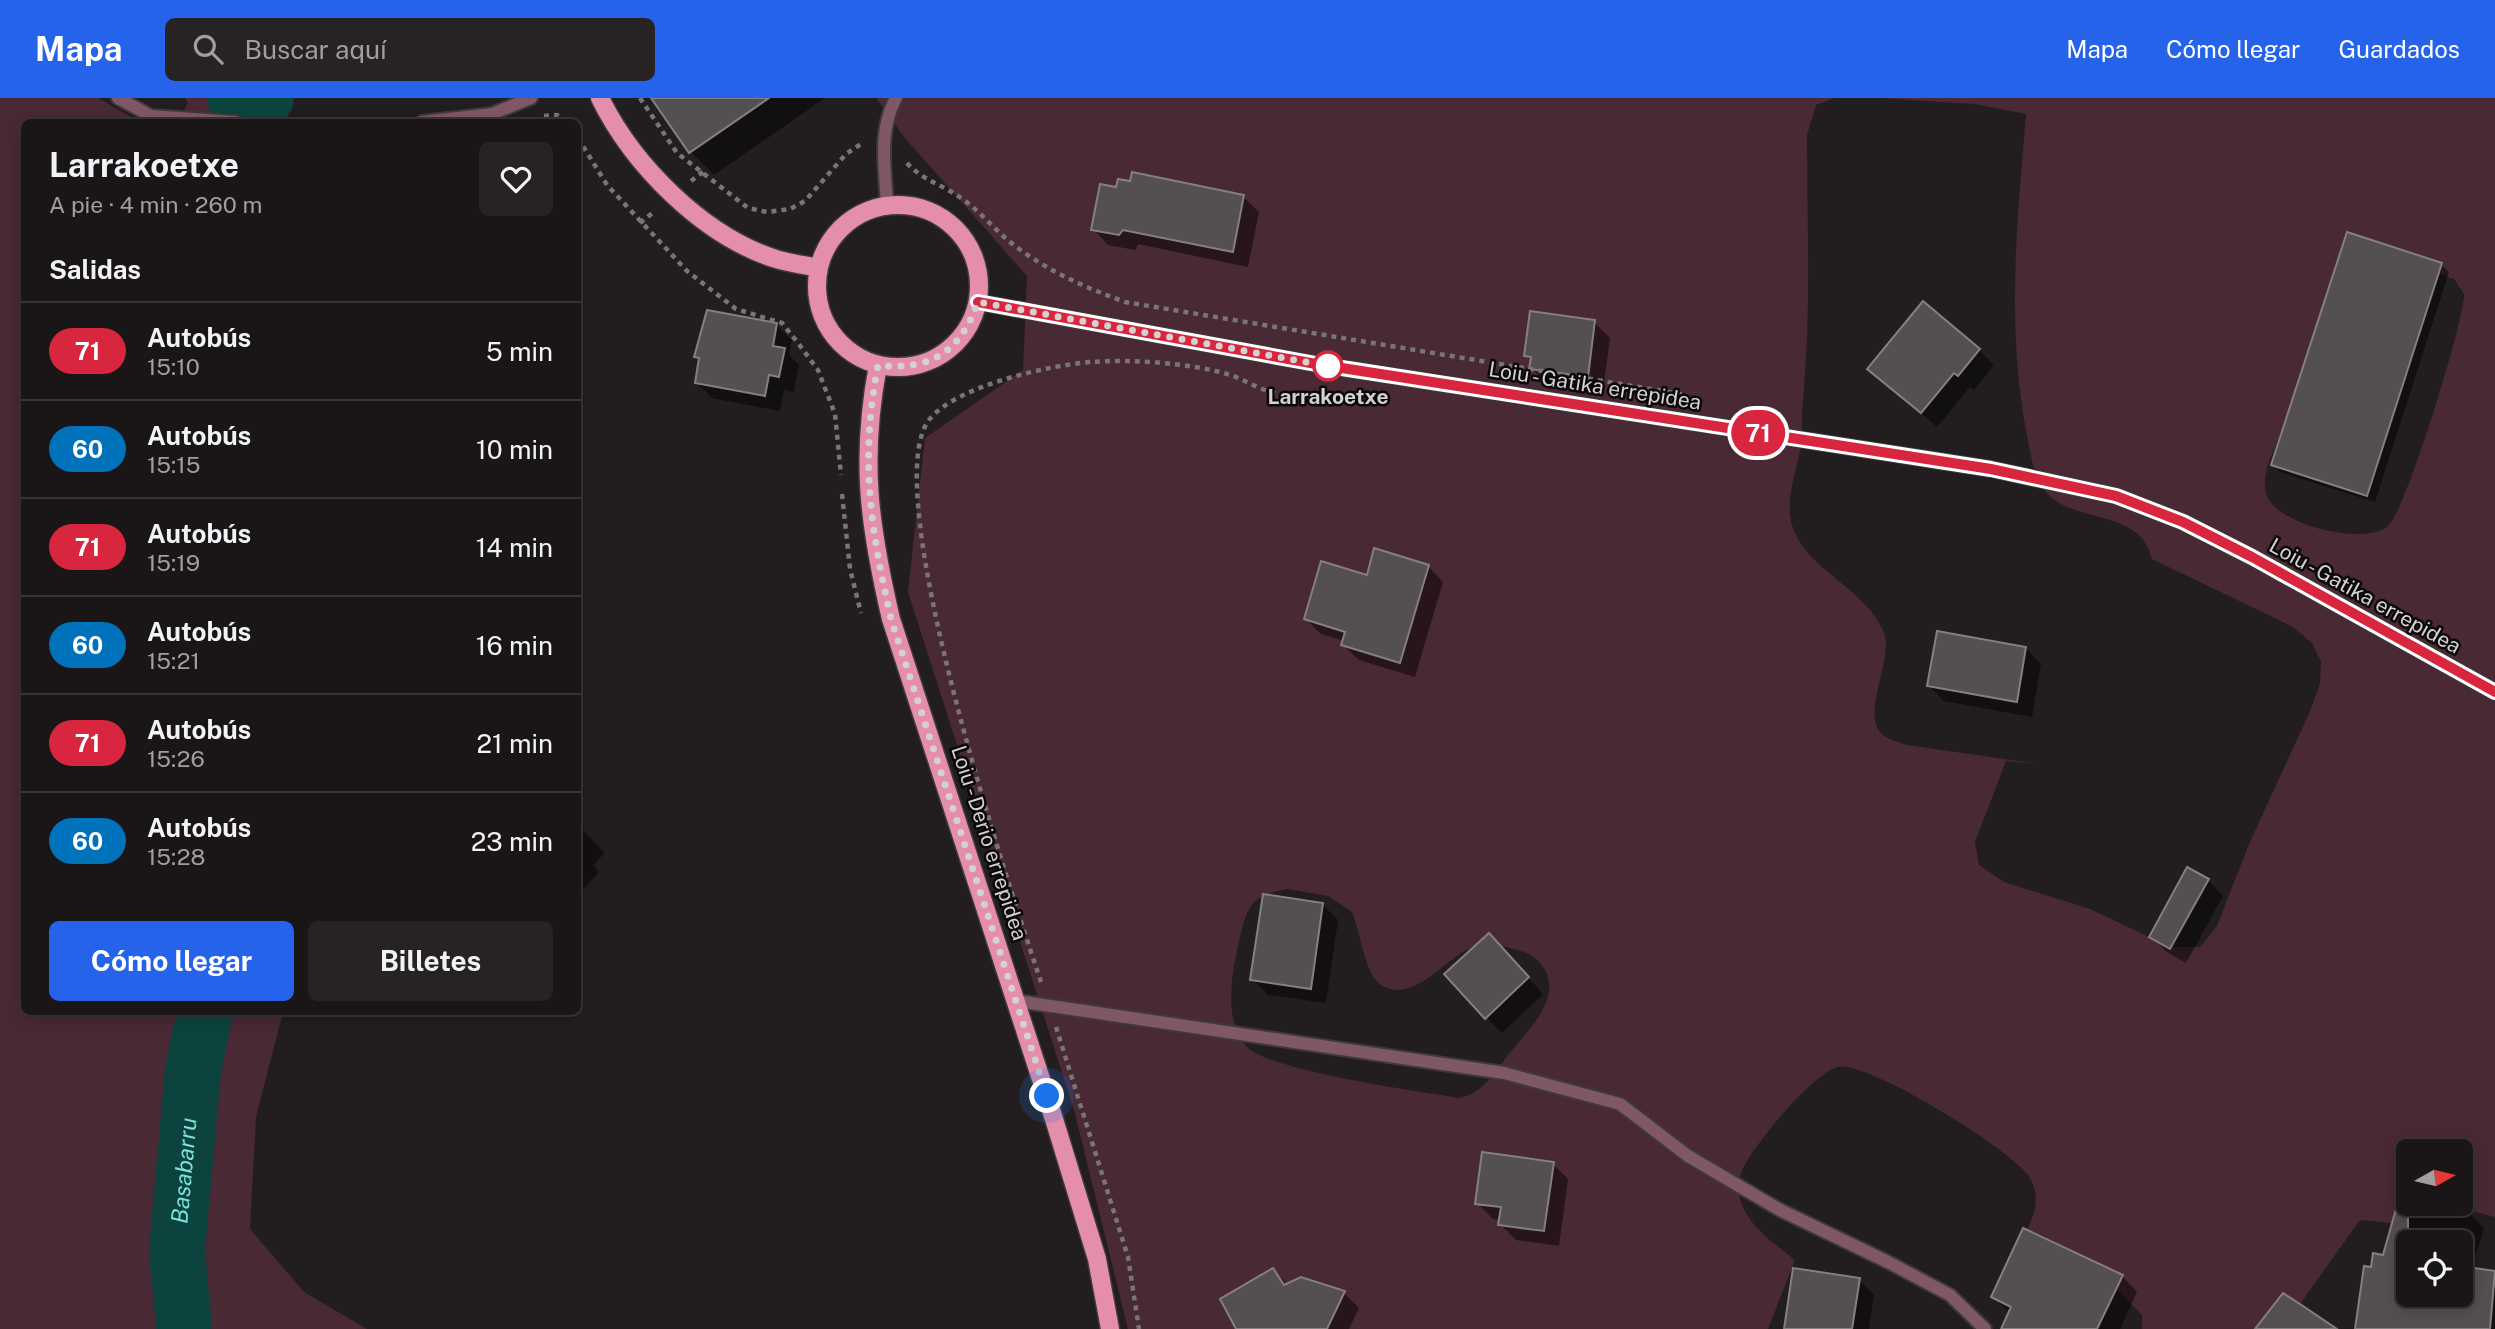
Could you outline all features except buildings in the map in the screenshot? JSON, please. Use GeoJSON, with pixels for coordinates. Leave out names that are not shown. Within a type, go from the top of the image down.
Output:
{"type":"FeatureCollection","features":[{"type":"Feature","properties":{"kind":"main road"},"geometry":{"type":"LineString","coordinates":[[600,98],[612,123],[639,160],[673,196],[704,220],[744,245],[775,259],[818,268]]}},
{"type":"Feature","properties":{"kind":"main road"},"geometry":{"type":"LineString","coordinates":[[887,204],[913,205],[937,213],[958,229],[972,251],[979,276],[978,302],[971,323],[958,341],[941,355],[911,366],[878,365],[855,355],[836,339],[823,317],[817,293],[818,268],[827,245],[842,226],[863,211],[887,204]]}},
{"type":"Feature","properties":{"kind":"main road","name":"Loiu - Derio errepidea"},"geometry":{"type":"LineString","coordinates":[[878,365],[869,415],[866,467],[876,552],[891,619],[1017,1001],[1097,1259],[1110,1329]]}},
{"type":"Feature","properties":{"kind":"street","name":"Loiu - Gatika errepidea"},"geometry":{"type":"LineString","coordinates":[[978,302],[1316,364],[1991,469],[2116,496],[2183,522],[2252,557],[2495,692]]}},
{"type":"Feature","properties":{"kind":"lane"},"geometry":{"type":"LineString","coordinates":[[118,98],[151,116],[193,119]]}},
{"type":"Feature","properties":{"kind":"lane"},"geometry":{"type":"LineString","coordinates":[[448,119],[492,114],[531,98]]}},
{"type":"Feature","properties":{"kind":"lane"},"geometry":{"type":"LineString","coordinates":[[887,204],[883,146],[896,98]]}},
{"type":"Feature","properties":{"kind":"lane"},"geometry":{"type":"LineString","coordinates":[[1017,1001],[1504,1073],[1620,1104],[1688,1156],[1780,1210],[1888,1262],[1950,1296],[1985,1329]]}},
{"type":"Feature","properties":{"kind":"path"},"geometry":{"type":"LineString","coordinates":[[640,98],[677,153],[748,208],[767,212],[790,209],[805,201],[846,154],[866,141],[904,150],[907,162],[914,171],[970,204],[1009,241],[1051,270],[1086,288],[1125,302],[1692,396]]}},
{"type":"Feature","properties":{"kind":"path"},"geometry":{"type":"LineString","coordinates":[[535,119],[557,115],[564,119]]}},
{"type":"Feature","properties":{"kind":"path"},"geometry":{"type":"LineString","coordinates":[[581,143],[607,185],[687,271],[736,309],[782,323],[818,370],[835,414],[843,522],[850,569],[863,620]]}},
{"type":"Feature","properties":{"kind":"path"},"geometry":{"type":"LineString","coordinates":[[1139,1329],[1128,1257],[1114,1208],[999,856],[937,624],[917,512],[920,439],[930,419],[976,390],[1014,376],[1092,362],[1162,364],[1227,374],[1270,392],[1334,404],[1365,401]]}},
{"type":"Feature","properties":{"kind":"shaded area"},"geometry":{"type":"Polygon","coordinates":[[[0,98],[98,98],[135,119],[21,119],[21,1015],[282,1015],[256,1117],[250,1229],[304,1292],[367,1329],[0,1329],[0,98]]]}},
{"type":"Feature","properties":{"kind":"shaded area"},"geometry":{"type":"Polygon","coordinates":[[[185,98],[286,98],[289,119],[180,119],[188,102],[185,98]]]}},
{"type":"Feature","properties":{"kind":"shaded area"},"geometry":{"type":"Polygon","coordinates":[[[876,98],[1835,98],[1816,105],[1807,135],[1806,356],[1800,451],[1791,494],[1790,515],[1799,541],[1810,555],[1864,604],[1876,617],[1884,633],[1885,658],[1875,701],[1874,715],[1877,726],[1885,737],[1907,745],[2039,764],[2006,761],[1975,842],[1979,865],[2004,882],[2090,909],[2170,947],[2200,947],[2217,926],[2249,844],[2311,709],[2320,683],[2321,662],[2312,643],[2293,627],[2152,559],[2145,543],[2134,531],[2071,509],[2057,502],[2045,491],[2031,458],[2017,355],[2015,275],[2026,114],[1975,104],[1879,98],[2495,98],[2495,1217],[2473,1211],[2473,1139],[2396,1139],[2396,1208],[2391,1223],[2360,1220],[2300,1304],[2283,1293],[2265,1316],[2265,1329],[2142,1329],[2142,1315],[2110,1282],[2026,1232],[2036,1198],[2033,1184],[2018,1165],[1969,1129],[1907,1092],[1854,1069],[1838,1067],[1814,1082],[1784,1112],[1748,1160],[1740,1178],[1740,1198],[1750,1220],[1795,1260],[1768,1329],[1128,1329],[1074,1110],[908,592],[925,438],[1023,370],[1027,276],[904,137],[876,98]],[[2405,262],[2327,315],[2267,467],[2266,494],[2276,508],[2289,517],[2324,530],[2361,534],[2377,532],[2388,526],[2396,513],[2420,453],[2455,340],[2464,294],[2454,279],[2405,262]],[[1288,889],[1265,895],[1248,911],[1234,967],[1231,996],[1234,1023],[1246,1046],[1283,1064],[1345,1079],[1458,1098],[1481,1088],[1545,1006],[1549,983],[1541,964],[1526,953],[1508,947],[1480,945],[1456,956],[1420,983],[1407,989],[1394,990],[1375,980],[1367,963],[1352,912],[1328,896],[1288,889]]]}},
{"type":"Feature","properties":{"kind":"waterway"},"geometry":{"type":"LineString","coordinates":[[236,102],[266,98]]}},
{"type":"Feature","properties":{"kind":"waterway","name":"Basabarru"},"geometry":{"type":"LineString","coordinates":[[184,1329],[177,1250],[193,1070],[204,1015]]}},
{"type":"Feature","properties":{"kind":"bus line","name":"71"},"geometry":{"type":"LineString","coordinates":[[978,302],[1316,364],[1991,469],[2116,496],[2183,522],[2252,557],[2495,692]]}},
{"type":"Feature","properties":{"kind":"place","name":"Larrakoetxe"},"geometry":{"type":"Point","coordinates":[1328,366]}},
{"type":"Feature","properties":{"kind":"route"},"geometry":{"type":"LineString","coordinates":[[1047,1096],[891,619],[876,552],[866,467],[869,415],[878,365],[900,367],[921,364],[941,355],[958,341],[971,323],[978,302],[1328,366]]}}]}
